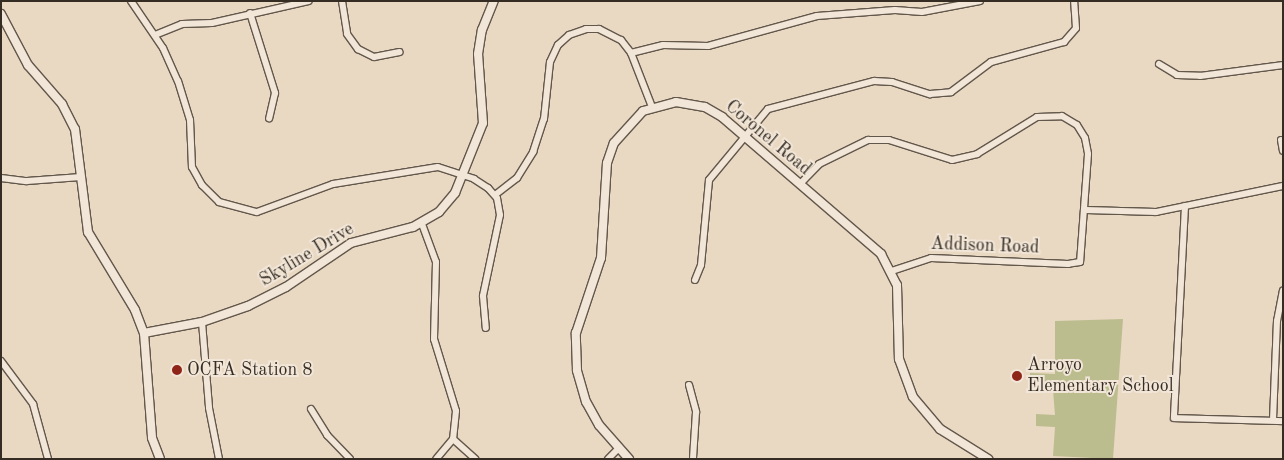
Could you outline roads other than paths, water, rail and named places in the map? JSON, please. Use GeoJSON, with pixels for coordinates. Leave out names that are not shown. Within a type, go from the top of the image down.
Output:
{"type":"FeatureCollection","features":[{"type":"Feature","properties":{"kind":"street"},"geometry":{"type":"LineString","coordinates":[[131,1],[155,35],[185,99],[196,177],[210,194],[230,207],[257,212],[333,184],[410,170],[438,167],[464,174],[495,195],[500,215],[483,296],[486,328]]}},
{"type":"Feature","properties":{"kind":"street"},"geometry":{"type":"LineString","coordinates":[[155,35],[182,24],[212,23],[250,12],[309,1]]}},
{"type":"Feature","properties":{"kind":"street"},"geometry":{"type":"LineString","coordinates":[[342,1],[347,34],[358,50],[374,56],[400,52]]}},
{"type":"Feature","properties":{"kind":"street","name":"Skyline Drive"},"geometry":{"type":"LineString","coordinates":[[144,333],[202,322],[273,294],[351,243],[422,224],[446,206],[464,174],[483,123],[478,54],[482,30],[494,1]]}},
{"type":"Feature","properties":{"kind":"street"},"geometry":{"type":"LineString","coordinates":[[631,53],[662,45],[708,46],[817,16],[895,10],[922,12],[980,1]]}},
{"type":"Feature","properties":{"kind":"street"},"geometry":{"type":"LineString","coordinates":[[695,280],[701,265],[709,180],[743,135],[768,108],[779,103],[850,86],[883,81],[930,94],[951,92],[991,62],[1064,42],[1076,28],[1075,4]]}},
{"type":"Feature","properties":{"kind":"street"},"geometry":{"type":"LineString","coordinates":[[250,12],[275,93],[269,118]]}},
{"type":"Feature","properties":{"kind":"street"},"geometry":{"type":"LineString","coordinates":[[1,14],[28,65],[70,117],[78,142],[88,232],[135,310],[144,333],[152,438],[160,459]]}},
{"type":"Feature","properties":{"kind":"street"},"geometry":{"type":"LineString","coordinates":[[495,195],[517,178],[533,152],[545,112],[550,62],[562,41],[581,30],[599,29],[615,35],[631,53],[652,107]]}},
{"type":"Feature","properties":{"kind":"street"},"geometry":{"type":"LineString","coordinates":[[1159,64],[1177,75],[1200,76],[1283,65]]}},
{"type":"Feature","properties":{"kind":"street","name":"Coronel Road"},"geometry":{"type":"LineString","coordinates":[[628,459],[618,448],[586,402],[576,370],[576,333],[601,258],[609,154],[629,121],[652,107],[686,102],[705,107],[743,135],[872,246],[892,271],[898,292],[899,359],[913,397],[940,429],[988,459]]}},
{"type":"Feature","properties":{"kind":"street"},"geometry":{"type":"LineString","coordinates":[[800,184],[820,164],[868,140],[889,140],[941,159],[962,159],[986,149],[1027,120],[1051,115],[1070,120],[1086,138],[1086,210],[1144,212],[1185,206],[1283,186]]}},
{"type":"Feature","properties":{"kind":"street"},"geometry":{"type":"LineString","coordinates":[[1281,140],[1283,151]]}},
{"type":"Feature","properties":{"kind":"street"},"geometry":{"type":"LineString","coordinates":[[1,178],[27,181],[81,178]]}},
{"type":"Feature","properties":{"kind":"street"},"geometry":{"type":"LineString","coordinates":[[1185,206],[1174,418],[1283,421]]}},
{"type":"Feature","properties":{"kind":"street","name":"Addison Road"},"geometry":{"type":"LineString","coordinates":[[892,271],[931,258],[1068,264],[1080,262],[1086,210]]}},
{"type":"Feature","properties":{"kind":"street"},"geometry":{"type":"LineString","coordinates":[[422,224],[436,262],[432,325],[456,411],[453,439],[436,459]]}},
{"type":"Feature","properties":{"kind":"street"},"geometry":{"type":"LineString","coordinates":[[1273,420],[1277,321],[1283,290]]}},
{"type":"Feature","properties":{"kind":"street"},"geometry":{"type":"LineString","coordinates":[[202,322],[209,408],[219,459]]}},
{"type":"Feature","properties":{"kind":"street"},"geometry":{"type":"LineString","coordinates":[[1,361],[20,381],[33,404],[48,459]]}},
{"type":"Feature","properties":{"kind":"street"},"geometry":{"type":"LineString","coordinates":[[689,385],[696,412],[693,459]]}},
{"type":"Feature","properties":{"kind":"street"},"geometry":{"type":"LineString","coordinates":[[310,409],[327,435],[350,459]]}},
{"type":"Feature","properties":{"kind":"street"},"geometry":{"type":"LineString","coordinates":[[453,439],[475,459]]}},
{"type":"Feature","properties":{"kind":"street"},"geometry":{"type":"LineString","coordinates":[[608,459],[618,448]]}},
{"type":"Feature","properties":{"kind":"place","name":"OCFA Station 8"},"geometry":{"type":"Point","coordinates":[177,370]}},
{"type":"Feature","properties":{"kind":"place","name":"Arroyo Elementary School"},"geometry":{"type":"Point","coordinates":[1017,376]}}]}
